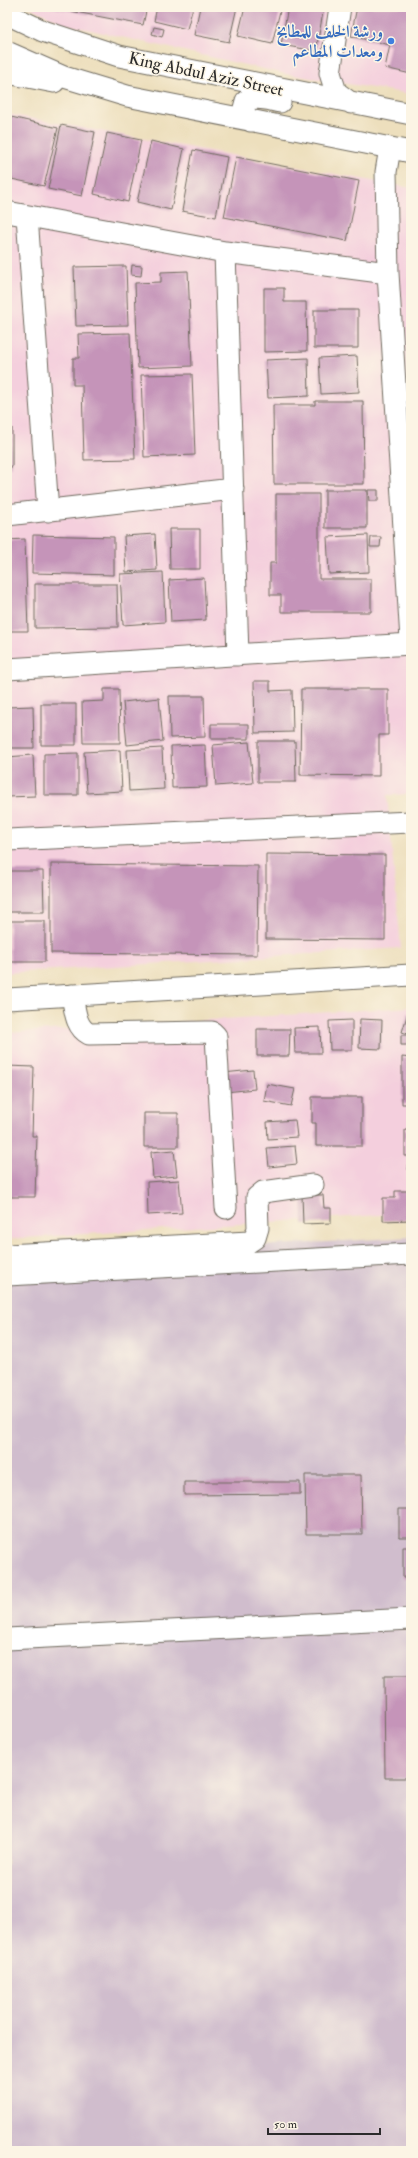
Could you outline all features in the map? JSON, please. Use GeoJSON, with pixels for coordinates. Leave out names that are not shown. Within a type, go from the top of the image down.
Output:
{"type":"FeatureCollection","features":[{"type":"Feature","properties":{"kind":"street"},"geometry":{"type":"LineString","coordinates":[[340,7],[330,72],[336,92],[351,103]]}},
{"type":"Feature","properties":{"kind":"street","name":"King Abdul Aziz Street"},"geometry":{"type":"LineString","coordinates":[[15,14],[64,39],[119,56],[411,114]]}},
{"type":"Feature","properties":{"kind":"street"},"geometry":{"type":"LineString","coordinates":[[7,52],[64,77],[126,96]]}},
{"type":"Feature","properties":{"kind":"street"},"geometry":{"type":"LineString","coordinates":[[7,73],[411,152]]}},
{"type":"Feature","properties":{"kind":"street"},"geometry":{"type":"LineString","coordinates":[[251,121],[243,112],[243,107],[246,101],[251,98],[258,98],[388,122],[411,121]]}},
{"type":"Feature","properties":{"kind":"street"},"geometry":{"type":"LineString","coordinates":[[390,148],[386,172],[388,272],[411,640]]}},
{"type":"Feature","properties":{"kind":"street"},"geometry":{"type":"LineString","coordinates":[[7,212],[225,252],[388,272]]}},
{"type":"Feature","properties":{"kind":"street"},"geometry":{"type":"LineString","coordinates":[[27,216],[48,511]]}},
{"type":"Feature","properties":{"kind":"street"},"geometry":{"type":"LineString","coordinates":[[225,252],[238,655]]}},
{"type":"Feature","properties":{"kind":"street"},"geometry":{"type":"LineString","coordinates":[[7,516],[233,489]]}},
{"type":"Feature","properties":{"kind":"street"},"geometry":{"type":"LineString","coordinates":[[7,669],[411,644]]}},
{"type":"Feature","properties":{"kind":"street"},"geometry":{"type":"LineString","coordinates":[[7,840],[411,822]]}},
{"type":"Feature","properties":{"kind":"street"},"geometry":{"type":"LineString","coordinates":[[7,999],[411,974]]}},
{"type":"Feature","properties":{"kind":"street"},"geometry":{"type":"LineString","coordinates":[[72,995],[76,1019],[84,1032],[89,1034],[212,1032],[216,1036],[226,1208]]}},
{"type":"Feature","properties":{"kind":"street"},"geometry":{"type":"LineString","coordinates":[[7,1256],[249,1242],[256,1238],[258,1228],[257,1197],[263,1192],[313,1185]]}},
{"type":"Feature","properties":{"kind":"street"},"geometry":{"type":"LineString","coordinates":[[7,1275],[411,1254]]}},
{"type":"Feature","properties":{"kind":"street"},"geometry":{"type":"LineString","coordinates":[[7,1639],[411,1619]]}},
{"type":"Feature","properties":{"kind":"shaded area"},"geometry":{"type":"Polygon","coordinates":[[[29,7],[411,7],[411,94],[286,74],[64,24],[29,7]]]}},
{"type":"Feature","properties":{"kind":"shaded area"},"geometry":{"type":"Polygon","coordinates":[[[7,114],[411,188],[411,794],[387,795],[401,948],[7,973],[7,114]]]}},
{"type":"Feature","properties":{"kind":"shaded area"},"geometry":{"type":"Polygon","coordinates":[[[411,1007],[411,1213],[7,1239],[7,1033],[411,1007]]]}},
{"type":"Feature","properties":{"kind":"shaded area"},"geometry":{"type":"Polygon","coordinates":[[[411,1237],[411,2151],[7,2151],[7,1261],[411,1237]]]}},
{"type":"Feature","properties":{"kind":"building"},"geometry":{"type":"Polygon","coordinates":[[[50,7],[147,7],[143,25],[50,7]]]}},
{"type":"Feature","properties":{"kind":"building"},"geometry":{"type":"Polygon","coordinates":[[[157,7],[193,7],[187,29],[154,21],[157,7]]]}},
{"type":"Feature","properties":{"kind":"building"},"geometry":{"type":"Polygon","coordinates":[[[200,7],[237,7],[229,42],[194,35],[200,7]]]}},
{"type":"Feature","properties":{"kind":"building"},"geometry":{"type":"Polygon","coordinates":[[[245,7],[281,7],[272,44],[238,36],[245,7]]]}},
{"type":"Feature","properties":{"kind":"building"},"geometry":{"type":"Polygon","coordinates":[[[288,7],[324,7],[316,51],[281,45],[288,7]]]}},
{"type":"Feature","properties":{"kind":"building","name":"ورشة الخلف للمطابخ ومعدات المطاعم"},"geometry":{"type":"Polygon","coordinates":[[[357,7],[411,7],[411,74],[385,68],[390,45],[351,36],[357,7]]]}},
{"type":"Feature","properties":{"kind":"building"},"geometry":{"type":"Polygon","coordinates":[[[154,27],[164,29],[162,37],[152,34],[154,27]]]}},
{"type":"Feature","properties":{"kind":"building"},"geometry":{"type":"Polygon","coordinates":[[[7,116],[58,128],[44,186],[7,178],[7,116]]]}},
{"type":"Feature","properties":{"kind":"building"},"geometry":{"type":"Polygon","coordinates":[[[61,125],[95,132],[82,196],[48,189],[61,125]]]}},
{"type":"Feature","properties":{"kind":"building"},"geometry":{"type":"Polygon","coordinates":[[[107,133],[141,140],[128,202],[94,194],[107,133]]]}},
{"type":"Feature","properties":{"kind":"building"},"geometry":{"type":"Polygon","coordinates":[[[151,141],[184,149],[171,210],[137,202],[151,141]]]}},
{"type":"Feature","properties":{"kind":"building"},"geometry":{"type":"Polygon","coordinates":[[[193,150],[227,157],[216,217],[182,211],[193,150]]]}},
{"type":"Feature","properties":{"kind":"building"},"geometry":{"type":"Polygon","coordinates":[[[236,157],[359,181],[347,241],[224,217],[236,157]]]}},
{"type":"Feature","properties":{"kind":"building"},"geometry":{"type":"Polygon","coordinates":[[[132,265],[142,266],[141,276],[131,275],[132,265]]]}},
{"type":"Feature","properties":{"kind":"building"},"geometry":{"type":"Polygon","coordinates":[[[126,266],[128,325],[76,326],[74,267],[126,266]]]}},
{"type":"Feature","properties":{"kind":"building"},"geometry":{"type":"Polygon","coordinates":[[[188,271],[192,366],[138,368],[135,283],[161,282],[161,272],[188,271]]]}},
{"type":"Feature","properties":{"kind":"building"},"geometry":{"type":"Polygon","coordinates":[[[264,288],[284,288],[284,302],[306,302],[307,351],[264,352],[264,288]]]}},
{"type":"Feature","properties":{"kind":"building"},"geometry":{"type":"Polygon","coordinates":[[[314,310],[358,310],[358,348],[314,348],[314,310]]]}},
{"type":"Feature","properties":{"kind":"building"},"geometry":{"type":"Polygon","coordinates":[[[130,333],[135,459],[84,460],[82,385],[73,385],[73,358],[79,358],[78,334],[130,333]]]}},
{"type":"Feature","properties":{"kind":"building"},"geometry":{"type":"Polygon","coordinates":[[[357,356],[359,392],[321,394],[319,358],[357,356]]]}},
{"type":"Feature","properties":{"kind":"building"},"geometry":{"type":"Polygon","coordinates":[[[308,358],[309,396],[268,398],[266,360],[308,358]]]}},
{"type":"Feature","properties":{"kind":"building"},"geometry":{"type":"Polygon","coordinates":[[[192,374],[195,455],[144,457],[141,375],[192,374]]]}},
{"type":"Feature","properties":{"kind":"building"},"geometry":{"type":"Polygon","coordinates":[[[315,401],[363,401],[364,484],[274,484],[273,405],[315,405],[315,401]]]}},
{"type":"Feature","properties":{"kind":"building"},"geometry":{"type":"Polygon","coordinates":[[[7,428],[12,428],[12,467],[7,467],[7,428]]]}},
{"type":"Feature","properties":{"kind":"building"},"geometry":{"type":"Polygon","coordinates":[[[325,490],[367,490],[367,528],[325,528],[325,490]]]}},
{"type":"Feature","properties":{"kind":"building"},"geometry":{"type":"Polygon","coordinates":[[[368,490],[378,490],[378,501],[369,501],[368,490]]]}},
{"type":"Feature","properties":{"kind":"building"},"geometry":{"type":"Polygon","coordinates":[[[276,494],[319,494],[319,579],[371,579],[371,612],[281,612],[281,595],[270,595],[270,563],[276,563],[276,494]]]}},
{"type":"Feature","properties":{"kind":"building"},"geometry":{"type":"Polygon","coordinates":[[[169,529],[200,529],[200,569],[170,569],[169,529]]]}},
{"type":"Feature","properties":{"kind":"building"},"geometry":{"type":"Polygon","coordinates":[[[155,534],[157,570],[126,572],[124,536],[155,534]]]}},
{"type":"Feature","properties":{"kind":"building"},"geometry":{"type":"Polygon","coordinates":[[[33,535],[114,537],[114,575],[32,573],[33,535]]]}},
{"type":"Feature","properties":{"kind":"building"},"geometry":{"type":"Polygon","coordinates":[[[368,535],[369,572],[329,574],[327,537],[368,535]]]}},
{"type":"Feature","properties":{"kind":"building"},"geometry":{"type":"Polygon","coordinates":[[[371,537],[381,537],[380,547],[370,547],[371,537]]]}},
{"type":"Feature","properties":{"kind":"building"},"geometry":{"type":"Polygon","coordinates":[[[25,539],[28,631],[7,631],[7,540],[25,539]]]}},
{"type":"Feature","properties":{"kind":"building"},"geometry":{"type":"Polygon","coordinates":[[[163,572],[165,622],[123,625],[120,574],[163,572]]]}},
{"type":"Feature","properties":{"kind":"building"},"geometry":{"type":"Polygon","coordinates":[[[204,578],[206,620],[171,622],[169,580],[204,578]]]}},
{"type":"Feature","properties":{"kind":"building"},"geometry":{"type":"Polygon","coordinates":[[[35,584],[117,584],[118,627],[35,628],[35,584]]]}},
{"type":"Feature","properties":{"kind":"building"},"geometry":{"type":"Polygon","coordinates":[[[254,681],[270,681],[270,691],[292,690],[293,732],[255,733],[254,681]]]}},
{"type":"Feature","properties":{"kind":"building"},"geometry":{"type":"Polygon","coordinates":[[[104,689],[119,689],[120,743],[83,743],[82,702],[104,701],[104,689]]]}},
{"type":"Feature","properties":{"kind":"building"},"geometry":{"type":"Polygon","coordinates":[[[301,689],[388,689],[388,735],[379,735],[379,776],[300,775],[301,689]]]}},
{"type":"Feature","properties":{"kind":"building"},"geometry":{"type":"Polygon","coordinates":[[[169,696],[204,696],[205,737],[170,738],[169,696]]]}},
{"type":"Feature","properties":{"kind":"building"},"geometry":{"type":"Polygon","coordinates":[[[159,698],[163,741],[127,745],[123,702],[159,698]]]}},
{"type":"Feature","properties":{"kind":"building"},"geometry":{"type":"Polygon","coordinates":[[[41,704],[76,704],[76,745],[41,745],[41,704]]]}},
{"type":"Feature","properties":{"kind":"building"},"geometry":{"type":"Polygon","coordinates":[[[33,706],[34,748],[7,748],[7,707],[33,706]]]}},
{"type":"Feature","properties":{"kind":"building"},"geometry":{"type":"Polygon","coordinates":[[[211,724],[249,724],[249,739],[211,739],[211,724]]]}},
{"type":"Feature","properties":{"kind":"building"},"geometry":{"type":"Polygon","coordinates":[[[258,741],[295,741],[296,782],[258,782],[258,741]]]}},
{"type":"Feature","properties":{"kind":"building"},"geometry":{"type":"Polygon","coordinates":[[[249,742],[253,783],[216,786],[213,745],[249,742]]]}},
{"type":"Feature","properties":{"kind":"building"},"geometry":{"type":"Polygon","coordinates":[[[205,745],[207,787],[172,788],[171,746],[205,745]]]}},
{"type":"Feature","properties":{"kind":"building"},"geometry":{"type":"Polygon","coordinates":[[[162,748],[164,789],[129,791],[127,750],[162,748]]]}},
{"type":"Feature","properties":{"kind":"building"},"geometry":{"type":"Polygon","coordinates":[[[120,750],[122,791],[87,793],[84,752],[120,750]]]}},
{"type":"Feature","properties":{"kind":"building"},"geometry":{"type":"Polygon","coordinates":[[[78,753],[78,795],[44,795],[44,754],[78,753]]]}},
{"type":"Feature","properties":{"kind":"building"},"geometry":{"type":"Polygon","coordinates":[[[33,755],[35,796],[7,797],[7,757],[33,755]]]}},
{"type":"Feature","properties":{"kind":"building"},"geometry":{"type":"Polygon","coordinates":[[[266,854],[385,855],[385,940],[266,939],[266,854]]]}},
{"type":"Feature","properties":{"kind":"building"},"geometry":{"type":"Polygon","coordinates":[[[51,864],[258,866],[257,955],[51,953],[51,864]]]}},
{"type":"Feature","properties":{"kind":"building"},"geometry":{"type":"Polygon","coordinates":[[[7,871],[43,871],[44,912],[8,912],[7,871]]]}},
{"type":"Feature","properties":{"kind":"building"},"geometry":{"type":"Polygon","coordinates":[[[9,921],[45,921],[45,962],[10,962],[9,921]]]}},
{"type":"Feature","properties":{"kind":"building"},"geometry":{"type":"Polygon","coordinates":[[[408,1013],[411,1013],[411,1035],[402,1032],[408,1013]]]}},
{"type":"Feature","properties":{"kind":"building"},"geometry":{"type":"Polygon","coordinates":[[[360,1019],[382,1020],[381,1049],[359,1048],[360,1019]]]}},
{"type":"Feature","properties":{"kind":"building"},"geometry":{"type":"Polygon","coordinates":[[[352,1020],[352,1050],[330,1050],[329,1021],[352,1020]]]}},
{"type":"Feature","properties":{"kind":"building"},"geometry":{"type":"Polygon","coordinates":[[[320,1027],[321,1053],[295,1053],[294,1028],[320,1027]]]}},
{"type":"Feature","properties":{"kind":"building"},"geometry":{"type":"Polygon","coordinates":[[[257,1029],[290,1029],[289,1056],[257,1056],[257,1029]]]}},
{"type":"Feature","properties":{"kind":"building"},"geometry":{"type":"Polygon","coordinates":[[[401,1035],[411,1035],[411,1045],[401,1045],[401,1035]]]}},
{"type":"Feature","properties":{"kind":"building"},"geometry":{"type":"Polygon","coordinates":[[[402,1057],[411,1058],[411,1104],[402,1104],[402,1057]]]}},
{"type":"Feature","properties":{"kind":"building"},"geometry":{"type":"Polygon","coordinates":[[[7,1066],[34,1067],[32,1136],[37,1136],[35,1197],[7,1197],[7,1066]]]}},
{"type":"Feature","properties":{"kind":"building"},"geometry":{"type":"Polygon","coordinates":[[[253,1070],[255,1089],[225,1092],[223,1073],[253,1070]]]}},
{"type":"Feature","properties":{"kind":"building"},"geometry":{"type":"Polygon","coordinates":[[[267,1084],[295,1089],[291,1106],[264,1101],[267,1084]]]}},
{"type":"Feature","properties":{"kind":"building"},"geometry":{"type":"Polygon","coordinates":[[[312,1097],[362,1097],[362,1146],[316,1146],[316,1123],[312,1123],[312,1097]]]}},
{"type":"Feature","properties":{"kind":"building"},"geometry":{"type":"Polygon","coordinates":[[[144,1113],[178,1113],[178,1147],[144,1147],[144,1113]]]}},
{"type":"Feature","properties":{"kind":"building"},"geometry":{"type":"Polygon","coordinates":[[[295,1120],[297,1137],[268,1139],[267,1122],[295,1120]]]}},
{"type":"Feature","properties":{"kind":"building"},"geometry":{"type":"Polygon","coordinates":[[[405,1130],[411,1130],[411,1156],[405,1156],[405,1130]]]}},
{"type":"Feature","properties":{"kind":"building"},"geometry":{"type":"Polygon","coordinates":[[[295,1146],[297,1164],[269,1167],[267,1148],[295,1146]]]}},
{"type":"Feature","properties":{"kind":"building"},"geometry":{"type":"Polygon","coordinates":[[[174,1150],[177,1176],[153,1178],[151,1152],[174,1150]]]}},
{"type":"Feature","properties":{"kind":"building"},"geometry":{"type":"Polygon","coordinates":[[[408,1163],[411,1163],[411,1176],[408,1176],[408,1163]]]}},
{"type":"Feature","properties":{"kind":"building"},"geometry":{"type":"Polygon","coordinates":[[[179,1180],[182,1213],[148,1215],[147,1182],[179,1180]]]}},
{"type":"Feature","properties":{"kind":"building"},"geometry":{"type":"Polygon","coordinates":[[[395,1191],[411,1191],[411,1220],[383,1221],[383,1198],[395,1198],[395,1191]]]}},
{"type":"Feature","properties":{"kind":"building"},"geometry":{"type":"Polygon","coordinates":[[[302,1195],[323,1195],[324,1208],[331,1208],[331,1223],[303,1224],[302,1195]]]}},
{"type":"Feature","properties":{"kind":"building"},"geometry":{"type":"Polygon","coordinates":[[[305,1475],[361,1475],[362,1534],[306,1534],[305,1475]]]}},
{"type":"Feature","properties":{"kind":"building"},"geometry":{"type":"Polygon","coordinates":[[[184,1482],[300,1482],[300,1494],[184,1495],[184,1482]]]}},
{"type":"Feature","properties":{"kind":"building"},"geometry":{"type":"Polygon","coordinates":[[[399,1509],[411,1509],[411,1537],[399,1537],[399,1509]]]}},
{"type":"Feature","properties":{"kind":"building"},"geometry":{"type":"Polygon","coordinates":[[[403,1547],[411,1547],[411,1578],[403,1578],[403,1547]]]}},
{"type":"Feature","properties":{"kind":"building"},"geometry":{"type":"Polygon","coordinates":[[[384,1676],[411,1676],[411,1778],[385,1778],[384,1676]]]}},
{"type":"Feature","properties":{"kind":"place","name":"ورشة الخلف للمطابخ ومعدات المطاعم"},"geometry":{"type":"Point","coordinates":[391,41]}}]}
